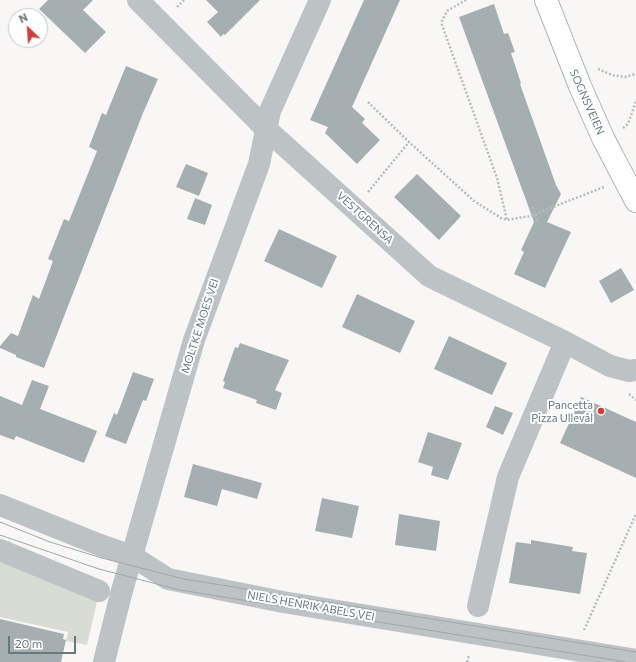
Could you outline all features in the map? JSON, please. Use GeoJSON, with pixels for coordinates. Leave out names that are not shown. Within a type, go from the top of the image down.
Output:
{"type":"FeatureCollection","features":[{"type":"Feature","properties":{"kind":"main road","name":"SOGNSVEIEN"},"geometry":{"type":"LineString","coordinates":[[546,0],[580,86],[636,201]]}},
{"type":"Feature","properties":{"kind":"street","name":"VESTGRENSA"},"geometry":{"type":"LineString","coordinates":[[138,0],[265,128],[429,276],[565,342],[610,366],[629,371],[636,370]]}},
{"type":"Feature","properties":{"kind":"street","name":"MOLTKE MOES VEI"},"geometry":{"type":"LineString","coordinates":[[104,662],[132,556],[194,340],[259,164],[265,128],[270,111],[320,0]]}},
{"type":"Feature","properties":{"kind":"street"},"geometry":{"type":"LineString","coordinates":[[478,606],[508,477],[565,342]]}},
{"type":"Feature","properties":{"kind":"street","name":"NIELS HENRIK ABELS VEI"},"geometry":{"type":"LineString","coordinates":[[0,505],[100,545],[132,556],[168,579],[283,602],[636,660]]}},
{"type":"Feature","properties":{"kind":"street"},"geometry":{"type":"LineString","coordinates":[[0,550],[99,592]]}},
{"type":"Feature","properties":{"kind":"path"},"geometry":{"type":"LineString","coordinates":[[466,0],[447,11],[442,21],[442,25],[498,178],[507,220]]}},
{"type":"Feature","properties":{"kind":"path"},"geometry":{"type":"LineString","coordinates":[[592,65],[602,72],[612,75],[625,76],[636,74]]}},
{"type":"Feature","properties":{"kind":"path"},"geometry":{"type":"LineString","coordinates":[[621,129],[628,124],[636,101]]}},
{"type":"Feature","properties":{"kind":"path"},"geometry":{"type":"LineString","coordinates":[[368,102],[409,142],[474,201],[493,214],[507,220],[530,216],[605,187]]}},
{"type":"Feature","properties":{"kind":"path"},"geometry":{"type":"LineString","coordinates":[[354,209],[409,142]]}},
{"type":"Feature","properties":{"kind":"path"},"geometry":{"type":"LineString","coordinates":[[533,207],[538,223]]}},
{"type":"Feature","properties":{"kind":"path"},"geometry":{"type":"LineString","coordinates":[[582,634],[636,514]]}},
{"type":"Feature","properties":{"kind":"shaded area"},"geometry":{"type":"Polygon","coordinates":[[[0,560],[97,602],[87,645],[66,641],[68,632],[0,617],[0,560]]]}},
{"type":"Feature","properties":{"kind":"building"},"geometry":{"type":"Polygon","coordinates":[[[48,0],[93,0],[83,10],[106,32],[85,53],[48,18],[48,8],[40,8],[48,0]]]}},
{"type":"Feature","properties":{"kind":"building"},"geometry":{"type":"Polygon","coordinates":[[[206,0],[260,0],[225,35],[223,34],[221,37],[207,22],[218,12],[206,0]]]}},
{"type":"Feature","properties":{"kind":"building"},"geometry":{"type":"Polygon","coordinates":[[[364,0],[400,0],[352,107],[365,119],[362,123],[380,140],[357,164],[325,133],[328,127],[310,120],[364,0]]]}},
{"type":"Feature","properties":{"kind":"building"},"geometry":{"type":"Polygon","coordinates":[[[494,4],[504,34],[508,33],[515,52],[511,53],[521,83],[520,84],[556,185],[561,194],[547,222],[571,232],[545,288],[514,274],[524,252],[521,250],[534,222],[459,17],[494,4]]]}},
{"type":"Feature","properties":{"kind":"building"},"geometry":{"type":"Polygon","coordinates":[[[126,66],[158,79],[143,113],[44,368],[16,357],[16,355],[0,348],[0,346],[11,333],[18,336],[33,295],[39,299],[53,261],[48,259],[64,219],[69,221],[97,151],[89,147],[102,113],[106,115],[126,66]]]}},
{"type":"Feature","properties":{"kind":"building"},"geometry":{"type":"Polygon","coordinates":[[[186,164],[208,173],[199,196],[176,187],[186,164]]]}},
{"type":"Feature","properties":{"kind":"building"},"geometry":{"type":"Polygon","coordinates":[[[417,174],[461,216],[439,240],[394,197],[417,174]]]}},
{"type":"Feature","properties":{"kind":"building"},"geometry":{"type":"Polygon","coordinates":[[[195,198],[212,205],[205,225],[187,219],[195,198]]]}},
{"type":"Feature","properties":{"kind":"building"},"geometry":{"type":"Polygon","coordinates":[[[279,229],[337,256],[322,288],[264,261],[279,229]]]}},
{"type":"Feature","properties":{"kind":"building"},"geometry":{"type":"Polygon","coordinates":[[[621,268],[634,290],[611,303],[599,281],[621,268]]]}},
{"type":"Feature","properties":{"kind":"building"},"geometry":{"type":"Polygon","coordinates":[[[357,294],[415,321],[400,353],[342,327],[357,294]]]}},
{"type":"Feature","properties":{"kind":"building"},"geometry":{"type":"Polygon","coordinates":[[[449,336],[507,363],[492,395],[434,369],[449,336]]]}},
{"type":"Feature","properties":{"kind":"building"},"geometry":{"type":"Polygon","coordinates":[[[240,343],[289,360],[275,390],[282,393],[276,410],[256,403],[257,400],[223,388],[225,382],[223,381],[235,347],[238,348],[240,343]]]}},
{"type":"Feature","properties":{"kind":"building"},"geometry":{"type":"Polygon","coordinates":[[[133,372],[154,379],[146,401],[143,400],[126,444],[105,436],[114,413],[117,415],[133,372]]]}},
{"type":"Feature","properties":{"kind":"building"},"geometry":{"type":"Polygon","coordinates":[[[32,380],[49,386],[40,409],[97,431],[84,463],[16,436],[14,440],[0,435],[0,396],[22,405],[32,380]]]}},
{"type":"Feature","properties":{"kind":"building"},"geometry":{"type":"Polygon","coordinates":[[[581,397],[636,422],[636,478],[560,443],[581,397]]]}},
{"type":"Feature","properties":{"kind":"building"},"geometry":{"type":"Polygon","coordinates":[[[495,406],[513,413],[503,435],[486,427],[495,406]]]}},
{"type":"Feature","properties":{"kind":"building"},"geometry":{"type":"Polygon","coordinates":[[[428,432],[462,443],[448,480],[431,475],[433,467],[418,462],[428,432]]]}},
{"type":"Feature","properties":{"kind":"building"},"geometry":{"type":"Polygon","coordinates":[[[193,464],[262,483],[257,499],[222,489],[217,506],[184,497],[193,464]]]}},
{"type":"Feature","properties":{"kind":"building"},"geometry":{"type":"Polygon","coordinates":[[[322,498],[359,506],[352,538],[315,531],[322,498]]]}},
{"type":"Feature","properties":{"kind":"building"},"geometry":{"type":"Polygon","coordinates":[[[399,514],[440,521],[436,551],[395,545],[399,514]]]}},
{"type":"Feature","properties":{"kind":"building"},"geometry":{"type":"Polygon","coordinates":[[[531,540],[573,547],[572,551],[587,553],[580,594],[509,583],[516,542],[531,544],[531,540]]]}},
{"type":"Feature","properties":{"kind":"building"},"geometry":{"type":"Polygon","coordinates":[[[0,619],[64,634],[63,639],[66,640],[61,662],[0,662],[0,619]]]}},
{"type":"Feature","properties":{"kind":"tram line"},"geometry":{"type":"LineString","coordinates":[[0,522],[50,542],[102,558],[184,579],[636,652]]}},
{"type":"Feature","properties":{"kind":"tram line"},"geometry":{"type":"LineString","coordinates":[[0,535],[99,569],[180,590],[626,662]]}},
{"type":"Feature","properties":{"kind":"place","name":"Pancetta Pizza Ullevål"},"geometry":{"type":"Point","coordinates":[601,411]}}]}
